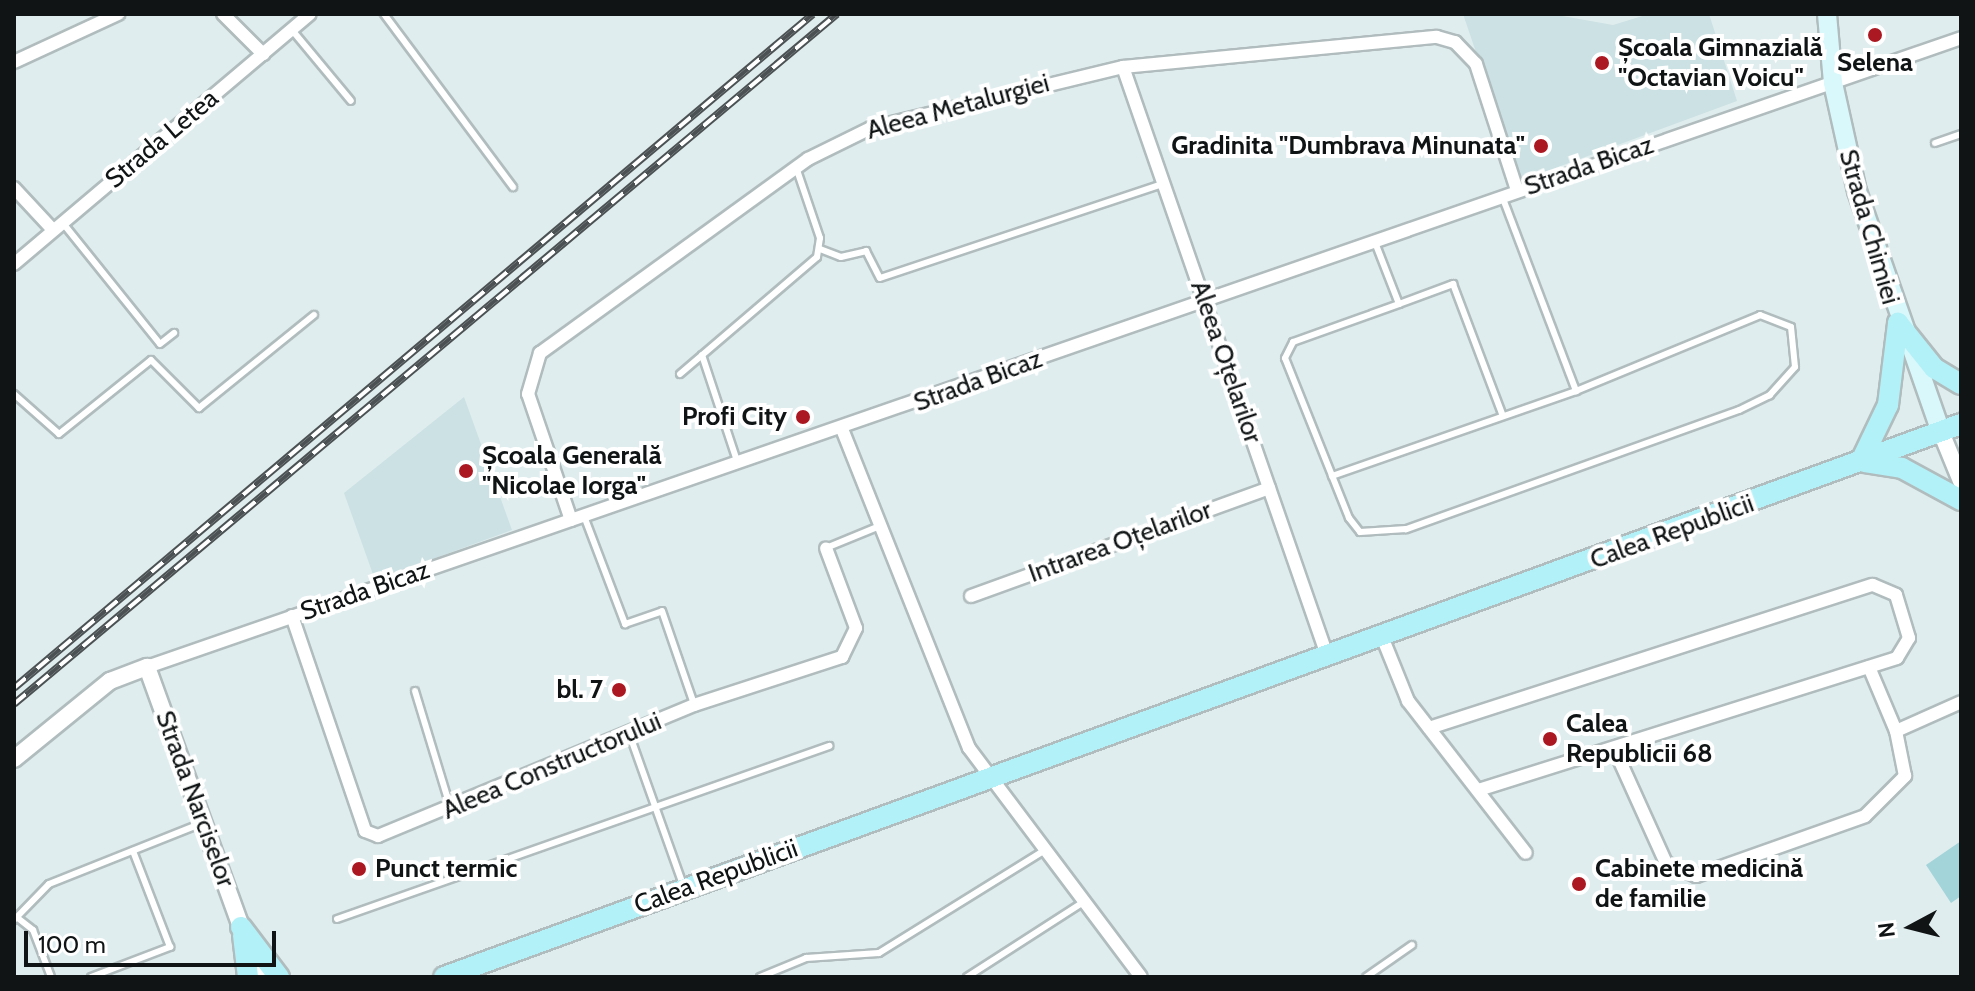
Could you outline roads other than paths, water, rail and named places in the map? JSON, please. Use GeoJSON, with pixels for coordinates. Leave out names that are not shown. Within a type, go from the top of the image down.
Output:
{"type":"FeatureCollection","features":[{"type":"Feature","properties":{"kind":"main road","name":"Strada Chimiei"},"geometry":{"type":"LineString","coordinates":[[1827,14],[1833,83],[1898,323],[1951,428]]}},
{"type":"Feature","properties":{"kind":"main road"},"geometry":{"type":"LineString","coordinates":[[1898,323],[1934,368],[1961,384]]}},
{"type":"Feature","properties":{"kind":"main road"},"geometry":{"type":"LineString","coordinates":[[1898,323],[1888,405],[1861,461],[1902,468],[1961,500]]}},
{"type":"Feature","properties":{"kind":"main road","name":"Calea Republicii"},"geometry":{"type":"LineString","coordinates":[[444,977],[988,777],[1383,639],[1951,428]]}},
{"type":"Feature","properties":{"kind":"main road"},"geometry":{"type":"LineString","coordinates":[[241,927],[248,977]]}},
{"type":"Feature","properties":{"kind":"main road"},"geometry":{"type":"LineString","coordinates":[[241,927],[279,977]]}},
{"type":"Feature","properties":{"kind":"street"},"geometry":{"type":"LineString","coordinates":[[14,62],[118,14]]}},
{"type":"Feature","properties":{"kind":"street"},"geometry":{"type":"LineString","coordinates":[[223,14],[263,54]]}},
{"type":"Feature","properties":{"kind":"street","name":"Strada Letea"},"geometry":{"type":"LineString","coordinates":[[14,264],[310,14]]}},
{"type":"Feature","properties":{"kind":"street","name":"Aleea Metalurgiei"},"geometry":{"type":"LineString","coordinates":[[578,518],[528,394],[540,353],[796,167],[871,128],[1123,67],[1437,37],[1455,42],[1476,64],[1517,190]]}},
{"type":"Feature","properties":{"kind":"street","name":"Strada Bicaz"},"geometry":{"type":"LineString","coordinates":[[14,759],[110,681],[147,667],[842,429],[1204,299],[1961,38]]}},
{"type":"Feature","properties":{"kind":"street","name":"Aleea Oțelarilor"},"geometry":{"type":"LineString","coordinates":[[1123,67],[1328,658]]}},
{"type":"Feature","properties":{"kind":"street"},"geometry":{"type":"LineString","coordinates":[[14,188],[58,226]]}},
{"type":"Feature","properties":{"kind":"street"},"geometry":{"type":"LineString","coordinates":[[1951,428],[1961,481]]}},
{"type":"Feature","properties":{"kind":"street"},"geometry":{"type":"LineString","coordinates":[[842,429],[969,748],[988,777],[1088,899],[1141,977]]}},
{"type":"Feature","properties":{"kind":"street","name":"Intrarea Oțelarilor"},"geometry":{"type":"LineString","coordinates":[[971,596],[1269,488]]}},
{"type":"Feature","properties":{"kind":"street","name":"Aleea Constructorului"},"geometry":{"type":"LineString","coordinates":[[292,616],[365,831],[378,836],[628,731],[852,647],[853,617],[826,548]]}},
{"type":"Feature","properties":{"kind":"street"},"geometry":{"type":"LineString","coordinates":[[1429,728],[1886,586],[1904,617],[1908,650],[1869,667],[1479,790]]}},
{"type":"Feature","properties":{"kind":"street"},"geometry":{"type":"LineString","coordinates":[[1383,639],[1408,701],[1526,853]]}},
{"type":"Feature","properties":{"kind":"street","name":"Strada Narciselor"},"geometry":{"type":"LineString","coordinates":[[147,667],[259,977]]}},
{"type":"Feature","properties":{"kind":"street"},"geometry":{"type":"LineString","coordinates":[[1614,748],[1666,863],[1696,876],[1865,816],[1905,776],[1896,731],[1869,667]]}},
{"type":"Feature","properties":{"kind":"street"},"geometry":{"type":"LineString","coordinates":[[1896,731],[1961,702]]}},
{"type":"Feature","properties":{"kind":"lane"},"geometry":{"type":"LineString","coordinates":[[384,14],[513,187]]}},
{"type":"Feature","properties":{"kind":"lane"},"geometry":{"type":"LineString","coordinates":[[291,29],[351,101]]}},
{"type":"Feature","properties":{"kind":"lane"},"geometry":{"type":"LineString","coordinates":[[1935,143],[1961,134]]}},
{"type":"Feature","properties":{"kind":"lane"},"geometry":{"type":"LineString","coordinates":[[796,167],[820,249]]}},
{"type":"Feature","properties":{"kind":"lane"},"geometry":{"type":"LineString","coordinates":[[820,249],[841,257],[866,251],[880,278],[1164,183]]}},
{"type":"Feature","properties":{"kind":"lane"},"geometry":{"type":"LineString","coordinates":[[1502,196],[1576,391]]}},
{"type":"Feature","properties":{"kind":"lane"},"geometry":{"type":"LineString","coordinates":[[58,226],[160,344]]}},
{"type":"Feature","properties":{"kind":"lane"},"geometry":{"type":"LineString","coordinates":[[1374,240],[1399,304]]}},
{"type":"Feature","properties":{"kind":"lane"},"geometry":{"type":"LineString","coordinates":[[680,374],[820,249]]}},
{"type":"Feature","properties":{"kind":"lane"},"geometry":{"type":"LineString","coordinates":[[1332,476],[1576,391],[1760,315],[1791,327],[1798,348],[1787,379],[1739,410],[1406,529],[1360,532],[1332,476],[1286,349],[1453,284],[1503,416]]}},
{"type":"Feature","properties":{"kind":"lane"},"geometry":{"type":"LineString","coordinates":[[151,360],[199,408],[314,315]]}},
{"type":"Feature","properties":{"kind":"lane"},"geometry":{"type":"LineString","coordinates":[[14,394],[59,434],[151,360],[160,344],[174,333]]}},
{"type":"Feature","properties":{"kind":"lane"},"geometry":{"type":"LineString","coordinates":[[702,355],[738,465]]}},
{"type":"Feature","properties":{"kind":"lane"},"geometry":{"type":"LineString","coordinates":[[578,518],[625,624],[662,611],[694,705]]}},
{"type":"Feature","properties":{"kind":"lane"},"geometry":{"type":"LineString","coordinates":[[826,548],[882,525]]}},
{"type":"Feature","properties":{"kind":"lane"},"geometry":{"type":"LineString","coordinates":[[415,691],[450,806]]}},
{"type":"Feature","properties":{"kind":"lane"},"geometry":{"type":"LineString","coordinates":[[628,731],[685,888]]}},
{"type":"Feature","properties":{"kind":"lane"},"geometry":{"type":"LineString","coordinates":[[337,919],[657,810],[829,746]]}},
{"type":"Feature","properties":{"kind":"lane"},"geometry":{"type":"LineString","coordinates":[[51,977],[33,930],[16,920],[49,884],[203,823]]}},
{"type":"Feature","properties":{"kind":"lane"},"geometry":{"type":"LineString","coordinates":[[760,977],[806,958],[879,953],[1047,849]]}},
{"type":"Feature","properties":{"kind":"lane"},"geometry":{"type":"LineString","coordinates":[[91,977],[170,947],[133,851]]}},
{"type":"Feature","properties":{"kind":"lane"},"geometry":{"type":"LineString","coordinates":[[967,977],[1088,899]]}},
{"type":"Feature","properties":{"kind":"lane"},"geometry":{"type":"LineString","coordinates":[[1366,977],[1412,945]]}},
{"type":"Feature","properties":{"kind":"railway"},"geometry":{"type":"LineString","coordinates":[[14,688],[813,14]]}},
{"type":"Feature","properties":{"kind":"railway"},"geometry":{"type":"LineString","coordinates":[[14,704],[837,14]]}},
{"type":"Feature","properties":{"kind":"place","name":"Selena"},"geometry":{"type":"Point","coordinates":[1875,35]}},
{"type":"Feature","properties":{"kind":"place","name":"Școala Gimnazială \"Octavian Voicu\""},"geometry":{"type":"Point","coordinates":[1602,63]}},
{"type":"Feature","properties":{"kind":"place","name":"Gradinita \"Dumbrava Minunata\""},"geometry":{"type":"Point","coordinates":[1541,146]}},
{"type":"Feature","properties":{"kind":"place","name":"Profi City"},"geometry":{"type":"Point","coordinates":[803,417]}},
{"type":"Feature","properties":{"kind":"place","name":"Școala Generală \"Nicolae Iorga\""},"geometry":{"type":"Point","coordinates":[466,471]}},
{"type":"Feature","properties":{"kind":"place","name":"bl. 7"},"geometry":{"type":"Point","coordinates":[619,690]}},
{"type":"Feature","properties":{"kind":"place","name":"Calea Republicii 68"},"geometry":{"type":"Point","coordinates":[1550,739]}},
{"type":"Feature","properties":{"kind":"place","name":"Punct termic"},"geometry":{"type":"Point","coordinates":[359,869]}},
{"type":"Feature","properties":{"kind":"place","name":"Cabinete medicină de familie"},"geometry":{"type":"Point","coordinates":[1579,884]}}]}
